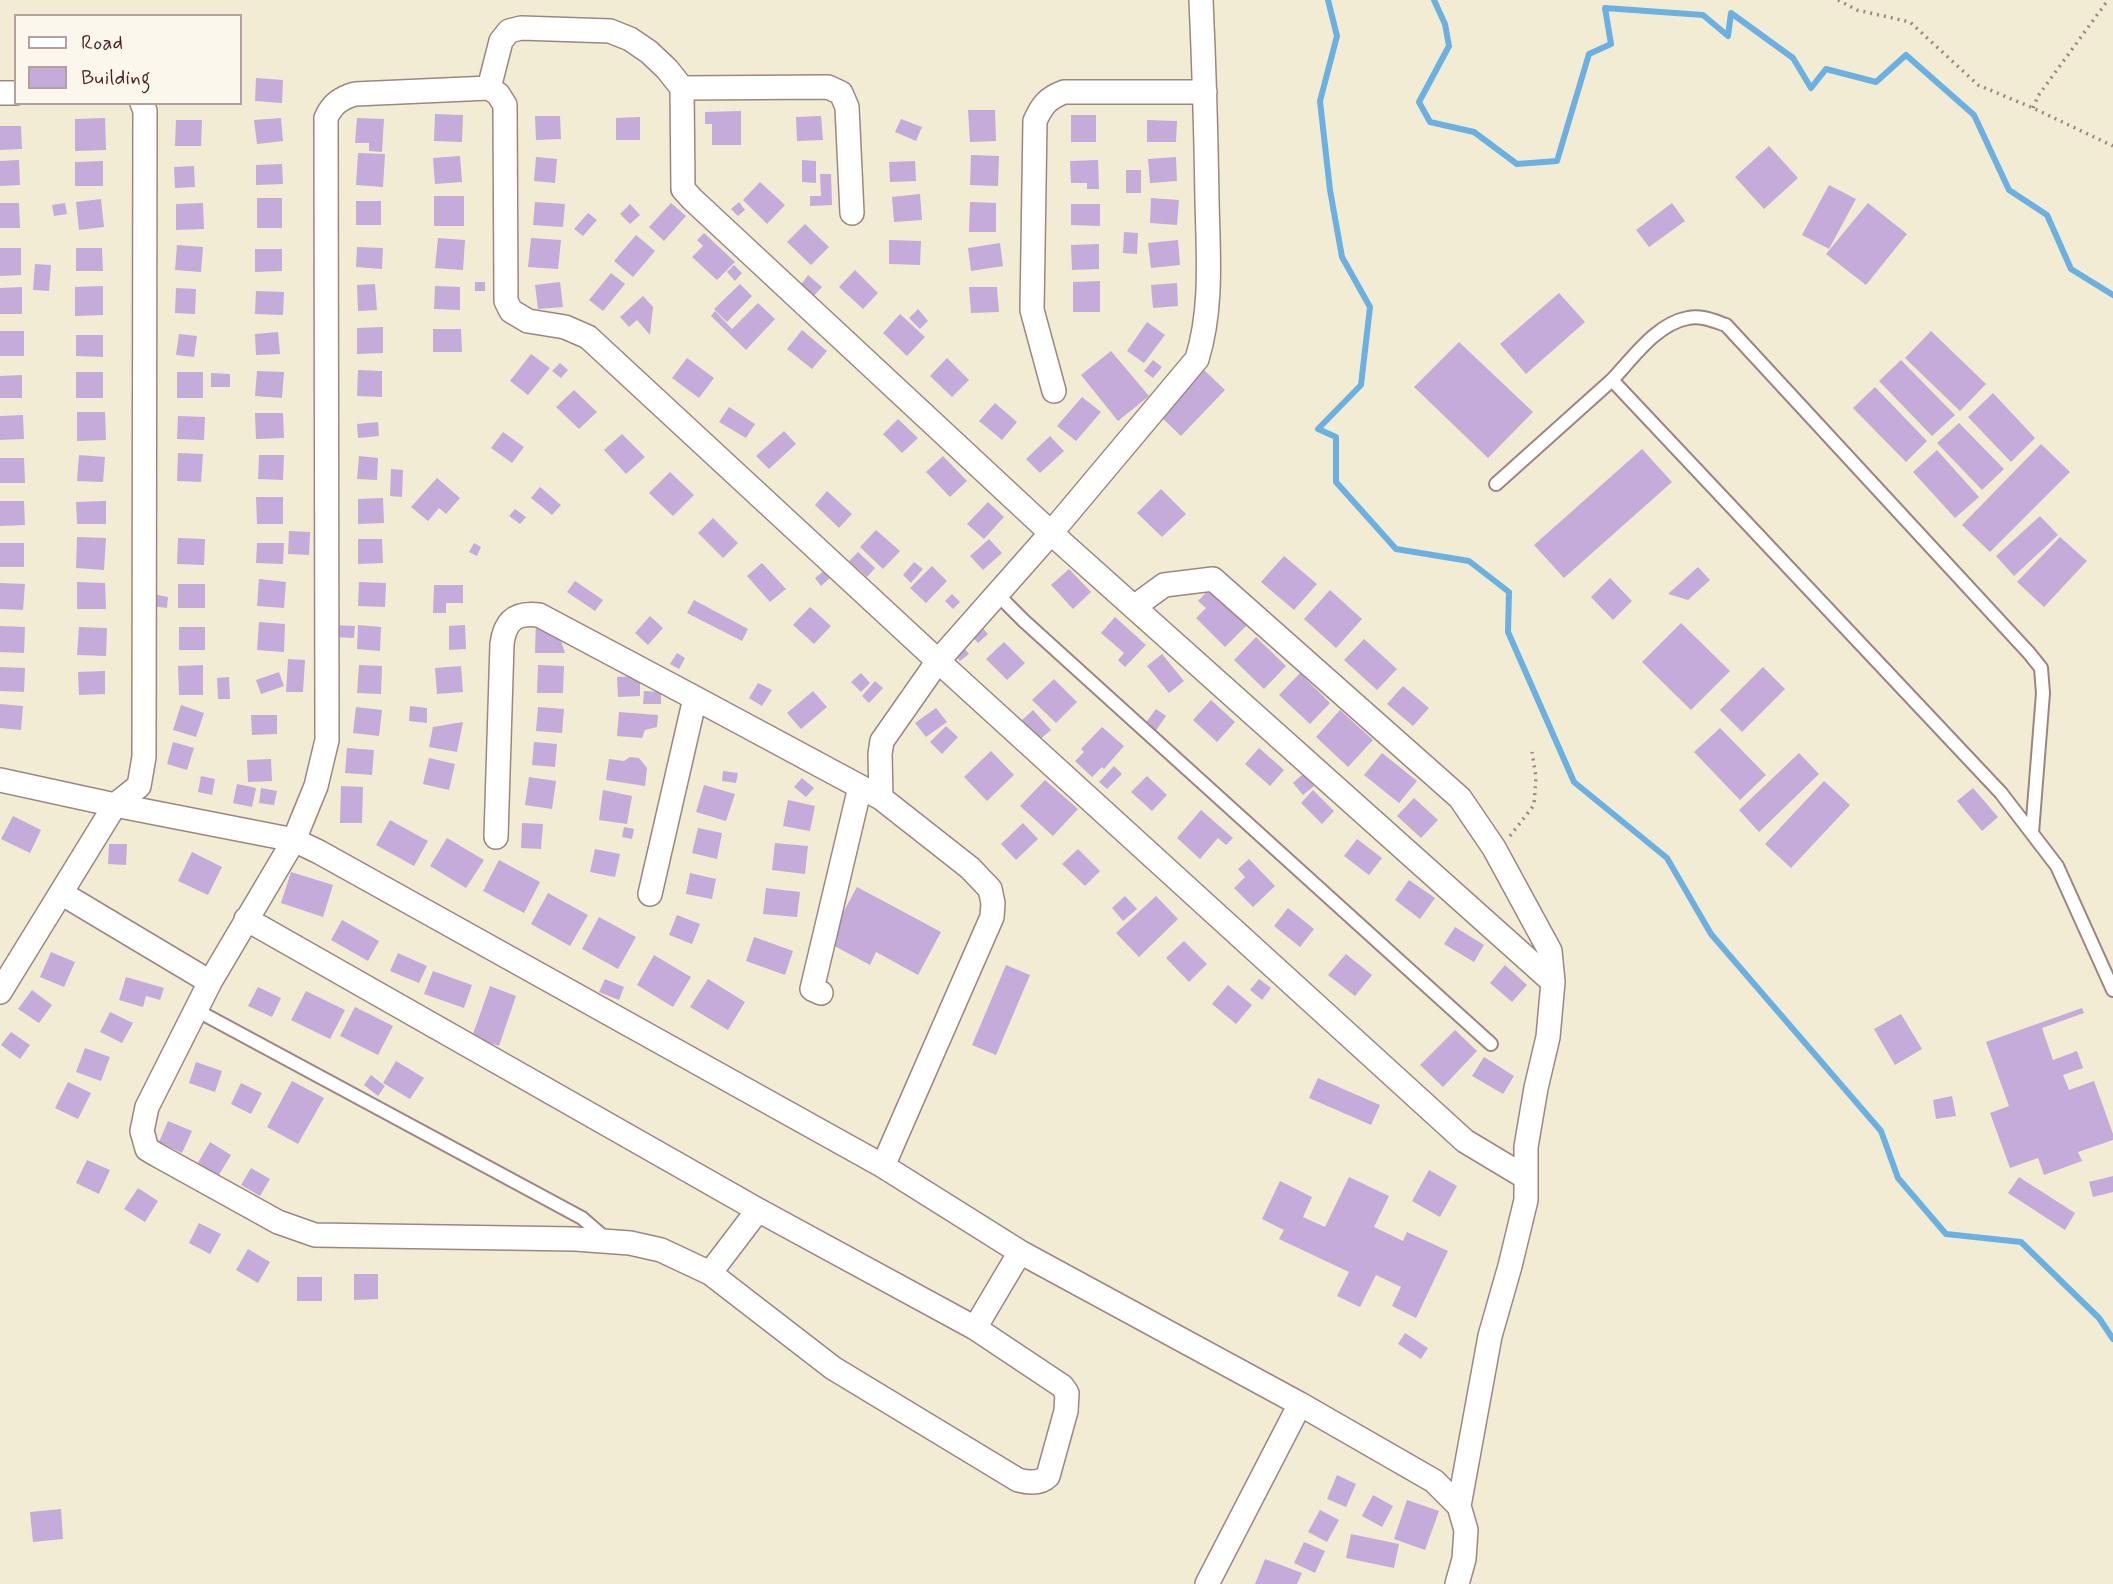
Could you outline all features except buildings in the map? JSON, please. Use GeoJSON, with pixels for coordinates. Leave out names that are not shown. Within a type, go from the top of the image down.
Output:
{"type":"FeatureCollection","features":[{"type":"Feature","properties":{"kind":"street"},"geometry":{"type":"LineString","coordinates":[[881,798],[882,741],[938,661],[1051,533],[1196,359],[1205,330],[1209,289],[1201,0]]}},
{"type":"Feature","properties":{"kind":"street"},"geometry":{"type":"LineString","coordinates":[[489,88],[501,41],[509,32],[521,27],[610,31],[630,39],[649,52],[682,88],[683,186],[686,193],[1051,533],[1553,982]]}},
{"type":"Feature","properties":{"kind":"street"},"geometry":{"type":"LineString","coordinates":[[246,919],[758,1210],[975,1328],[1062,1386],[1067,1392],[1066,1411],[1048,1476],[1043,1481],[1018,1480],[833,1368],[710,1273],[661,1250],[631,1243],[575,1239],[315,1235],[278,1222],[157,1156],[147,1149],[142,1138],[147,1107],[210,982],[246,919],[294,840],[316,786],[327,740],[326,118],[330,108],[355,94],[489,88],[498,94],[505,105],[506,301],[511,311],[527,321],[565,327],[588,337],[938,661],[1465,1141],[1525,1177]]}},
{"type":"Feature","properties":{"kind":"street"},"geometry":{"type":"LineString","coordinates":[[682,88],[835,89],[845,100],[847,107],[852,213]]}},
{"type":"Feature","properties":{"kind":"street"},"geometry":{"type":"LineString","coordinates":[[1054,391],[1032,310],[1035,121],[1041,107],[1051,96],[1064,92],[1205,92]]}},
{"type":"Feature","properties":{"kind":"street"},"geometry":{"type":"LineString","coordinates":[[0,992],[115,805],[139,786],[144,758],[145,111],[143,105]]}},
{"type":"Feature","properties":{"kind":"street"},"geometry":{"type":"LineString","coordinates":[[1134,607],[1164,585],[1213,579],[1460,798],[1494,848],[1550,951],[1553,982],[1548,1037],[1526,1147],[1526,1200],[1490,1336],[1459,1506],[1466,1531],[1464,1559],[1457,1584]]}},
{"type":"Feature","properties":{"kind":"street"},"geometry":{"type":"LineString","coordinates":[[496,837],[502,644],[510,621],[528,613],[539,615],[881,798],[970,868],[990,889],[992,917],[883,1166]]}},
{"type":"Feature","properties":{"kind":"street"},"geometry":{"type":"LineString","coordinates":[[650,894],[695,698]]}},
{"type":"Feature","properties":{"kind":"street"},"geometry":{"type":"LineString","coordinates":[[0,780],[294,840],[331,858],[883,1166],[1020,1252],[1434,1481],[1459,1506]]}},
{"type":"Feature","properties":{"kind":"street"},"geometry":{"type":"LineString","coordinates":[[821,993],[812,989],[860,787]]}},
{"type":"Feature","properties":{"kind":"street"},"geometry":{"type":"LineString","coordinates":[[61,893],[210,982]]}},
{"type":"Feature","properties":{"kind":"street"},"geometry":{"type":"LineString","coordinates":[[710,1273],[758,1210]]}},
{"type":"Feature","properties":{"kind":"street"},"geometry":{"type":"LineString","coordinates":[[975,1328],[1020,1252]]}},
{"type":"Feature","properties":{"kind":"street"},"geometry":{"type":"LineString","coordinates":[[1207,1584],[1300,1405]]}},
{"type":"Feature","properties":{"kind":"lane"},"geometry":{"type":"LineString","coordinates":[[1496,485],[1612,380],[1658,332],[1689,317],[1707,318],[1726,325],[2041,668],[2043,693],[2032,833]]}},
{"type":"Feature","properties":{"kind":"lane"},"geometry":{"type":"LineString","coordinates":[[1612,380],[2001,793],[2057,866],[2113,989]]}},
{"type":"Feature","properties":{"kind":"lane"},"geometry":{"type":"LineString","coordinates":[[997,594],[1490,1044]]}},
{"type":"Feature","properties":{"kind":"lane"},"geometry":{"type":"LineString","coordinates":[[196,1010],[582,1219],[608,1242]]}},
{"type":"Feature","properties":{"kind":"path"},"geometry":{"type":"LineString","coordinates":[[1838,0],[1857,10],[1910,22],[1978,85],[2113,146]]}},
{"type":"Feature","properties":{"kind":"path"},"geometry":{"type":"LineString","coordinates":[[2033,108],[2038,96],[2108,0]]}},
{"type":"Feature","properties":{"kind":"path"},"geometry":{"type":"LineString","coordinates":[[1494,848],[1510,836],[1534,805],[1536,777],[1532,752]]}},
{"type":"Feature","properties":{"kind":"waterway"},"geometry":{"type":"LineString","coordinates":[[1328,0],[1337,36],[1320,101],[1330,190],[1342,257],[1370,307],[1361,385],[1318,429],[1336,437],[1336,482],[1396,549],[1469,561],[1509,592],[1508,632],[1574,782],[1667,858],[1711,934],[1881,1131],[1898,1178],[1946,1234],[2021,1242],[2099,1318],[2113,1339]]}},
{"type":"Feature","properties":{"kind":"waterway"},"geometry":{"type":"LineString","coordinates":[[1434,0],[1445,24],[1449,46],[1419,102],[1430,122],[1474,132],[1517,164],[1557,161],[1589,54],[1611,44],[1605,8],[1703,15],[1728,36],[1731,13],[1793,58],[1811,88],[1826,69],[1876,82],[1906,55],[1974,115],[2009,190],[2047,215],[2071,269],[2113,295]]}}]}
